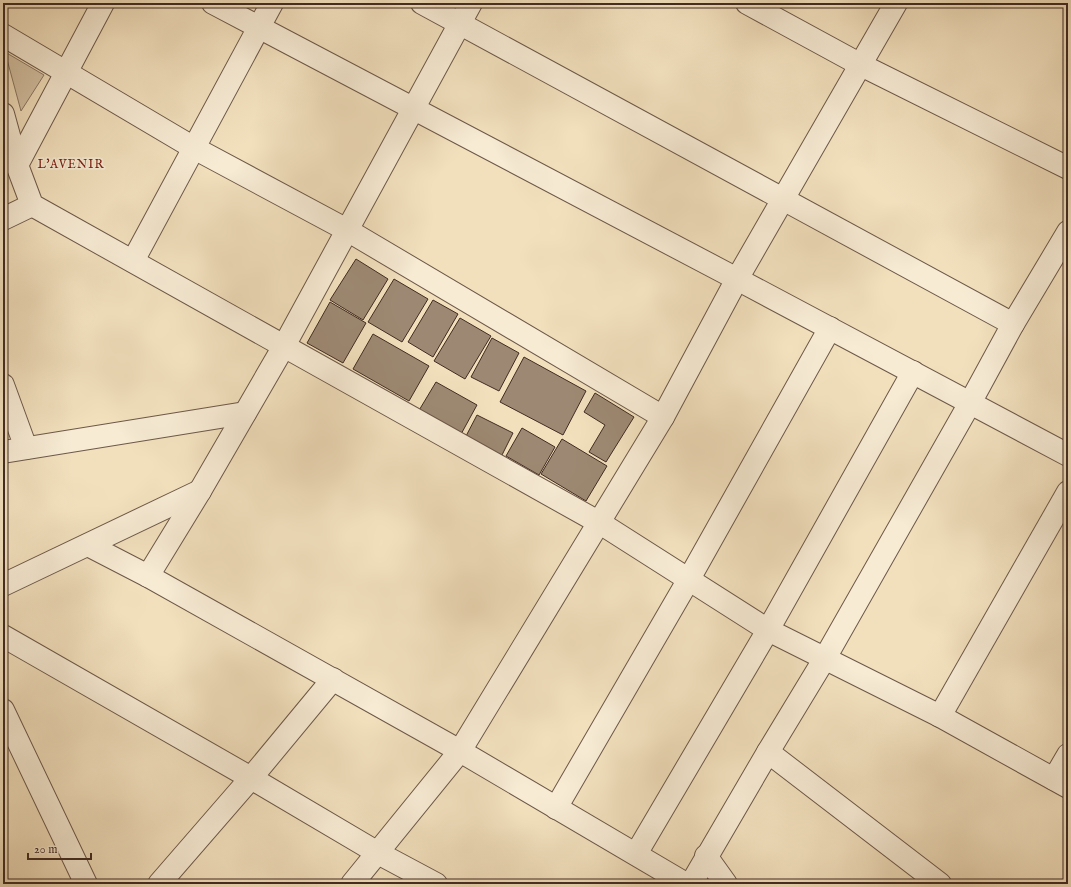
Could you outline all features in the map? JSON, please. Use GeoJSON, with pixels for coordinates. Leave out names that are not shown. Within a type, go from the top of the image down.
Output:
{"type":"FeatureCollection","features":[{"type":"Feature","properties":{"kind":"street"},"geometry":{"type":"LineString","coordinates":[[17,165],[103,3]]}},
{"type":"Feature","properties":{"kind":"street"},"geometry":{"type":"LineString","coordinates":[[213,3],[1068,455]]}},
{"type":"Feature","properties":{"kind":"street"},"geometry":{"type":"LineString","coordinates":[[133,261],[272,3]]}},
{"type":"Feature","properties":{"kind":"street"},"geometry":{"type":"LineString","coordinates":[[422,3],[1013,324]]}},
{"type":"Feature","properties":{"kind":"street"},"geometry":{"type":"LineString","coordinates":[[148,576],[200,491],[284,346],[470,3]]}},
{"type":"Feature","properties":{"kind":"street"},"geometry":{"type":"LineString","coordinates":[[747,3],[861,65],[1068,168]]}},
{"type":"Feature","properties":{"kind":"street"},"geometry":{"type":"LineString","coordinates":[[352,884],[378,854],[460,751],[600,523],[663,417],[737,279],[896,3]]}},
{"type":"Feature","properties":{"kind":"street"},"geometry":{"type":"LineString","coordinates":[[3,35],[194,148],[347,230],[663,417]]}},
{"type":"Feature","properties":{"kind":"street"},"geometry":{"type":"LineString","coordinates":[[3,114],[17,165],[32,205],[600,523],[768,630],[940,716],[1061,783],[1068,755]]}},
{"type":"Feature","properties":{"kind":"street"},"geometry":{"type":"LineString","coordinates":[[3,219],[32,205]]}},
{"type":"Feature","properties":{"kind":"street"},"geometry":{"type":"LineString","coordinates":[[691,884],[706,856],[825,658],[970,403],[1013,324],[1068,232]]}},
{"type":"Feature","properties":{"kind":"street"},"geometry":{"type":"LineString","coordinates":[[556,808],[689,579],[830,328]]}},
{"type":"Feature","properties":{"kind":"street"},"geometry":{"type":"LineString","coordinates":[[636,854],[768,630],[913,372]]}},
{"type":"Feature","properties":{"kind":"street"},"geometry":{"type":"LineString","coordinates":[[3,385],[26,448]]}},
{"type":"Feature","properties":{"kind":"street"},"geometry":{"type":"LineString","coordinates":[[3,452],[245,413]]}},
{"type":"Feature","properties":{"kind":"street"},"geometry":{"type":"LineString","coordinates":[[3,585],[200,491]]}},
{"type":"Feature","properties":{"kind":"street"},"geometry":{"type":"LineString","coordinates":[[940,716],[1068,492]]}},
{"type":"Feature","properties":{"kind":"street"},"geometry":{"type":"LineString","coordinates":[[88,544],[148,576],[460,751],[686,884]]}},
{"type":"Feature","properties":{"kind":"street"},"geometry":{"type":"LineString","coordinates":[[3,636],[251,778],[378,854],[436,884]]}},
{"type":"Feature","properties":{"kind":"street"},"geometry":{"type":"LineString","coordinates":[[159,884],[251,778],[333,679]]}},
{"type":"Feature","properties":{"kind":"street"},"geometry":{"type":"LineString","coordinates":[[3,710],[86,884]]}},
{"type":"Feature","properties":{"kind":"street"},"geometry":{"type":"LineString","coordinates":[[768,752],[940,884]]}},
{"type":"Feature","properties":{"kind":"street"},"geometry":{"type":"LineString","coordinates":[[706,856],[726,884]]}},
{"type":"Feature","properties":{"kind":"shaded area"},"geometry":{"type":"Polygon","coordinates":[[[5,52],[44,75],[21,111],[5,52]]]}},
{"type":"Feature","properties":{"kind":"building"},"geometry":{"type":"Polygon","coordinates":[[[356,259],[388,279],[363,320],[330,300],[356,259]]]}},
{"type":"Feature","properties":{"kind":"building"},"geometry":{"type":"Polygon","coordinates":[[[394,279],[428,299],[402,342],[368,322],[394,279]]]}},
{"type":"Feature","properties":{"kind":"building"},"geometry":{"type":"Polygon","coordinates":[[[433,300],[458,314],[433,357],[408,342],[433,300]]]}},
{"type":"Feature","properties":{"kind":"building"},"geometry":{"type":"Polygon","coordinates":[[[330,302],[366,323],[343,363],[307,343],[330,302]]]}},
{"type":"Feature","properties":{"kind":"building"},"geometry":{"type":"Polygon","coordinates":[[[460,318],[491,336],[465,379],[434,361],[460,318]]]}},
{"type":"Feature","properties":{"kind":"building"},"geometry":{"type":"Polygon","coordinates":[[[373,334],[429,366],[409,401],[353,369],[373,334]]]}},
{"type":"Feature","properties":{"kind":"building"},"geometry":{"type":"Polygon","coordinates":[[[492,338],[519,353],[499,391],[471,377],[492,338]]]}},
{"type":"Feature","properties":{"kind":"building"},"geometry":{"type":"Polygon","coordinates":[[[524,357],[586,391],[563,435],[500,402],[524,357]]]}},
{"type":"Feature","properties":{"kind":"building"},"geometry":{"type":"Polygon","coordinates":[[[436,382],[477,405],[460,436],[418,412],[436,382]]]}},
{"type":"Feature","properties":{"kind":"building"},"geometry":{"type":"Polygon","coordinates":[[[595,393],[634,417],[606,462],[589,452],[605,425],[584,412],[595,393]]]}},
{"type":"Feature","properties":{"kind":"building"},"geometry":{"type":"Polygon","coordinates":[[[477,415],[513,433],[501,457],[465,438],[477,415]]]}},
{"type":"Feature","properties":{"kind":"building"},"geometry":{"type":"Polygon","coordinates":[[[522,428],[555,447],[539,475],[506,456],[522,428]]]}},
{"type":"Feature","properties":{"kind":"building"},"geometry":{"type":"Polygon","coordinates":[[[562,439],[607,466],[586,501],[541,474],[562,439]]]}},
{"type":"Feature","properties":{"kind":"district","name":"L'AVENIR"},"geometry":{"type":"Point","coordinates":[71,164]}}]}
